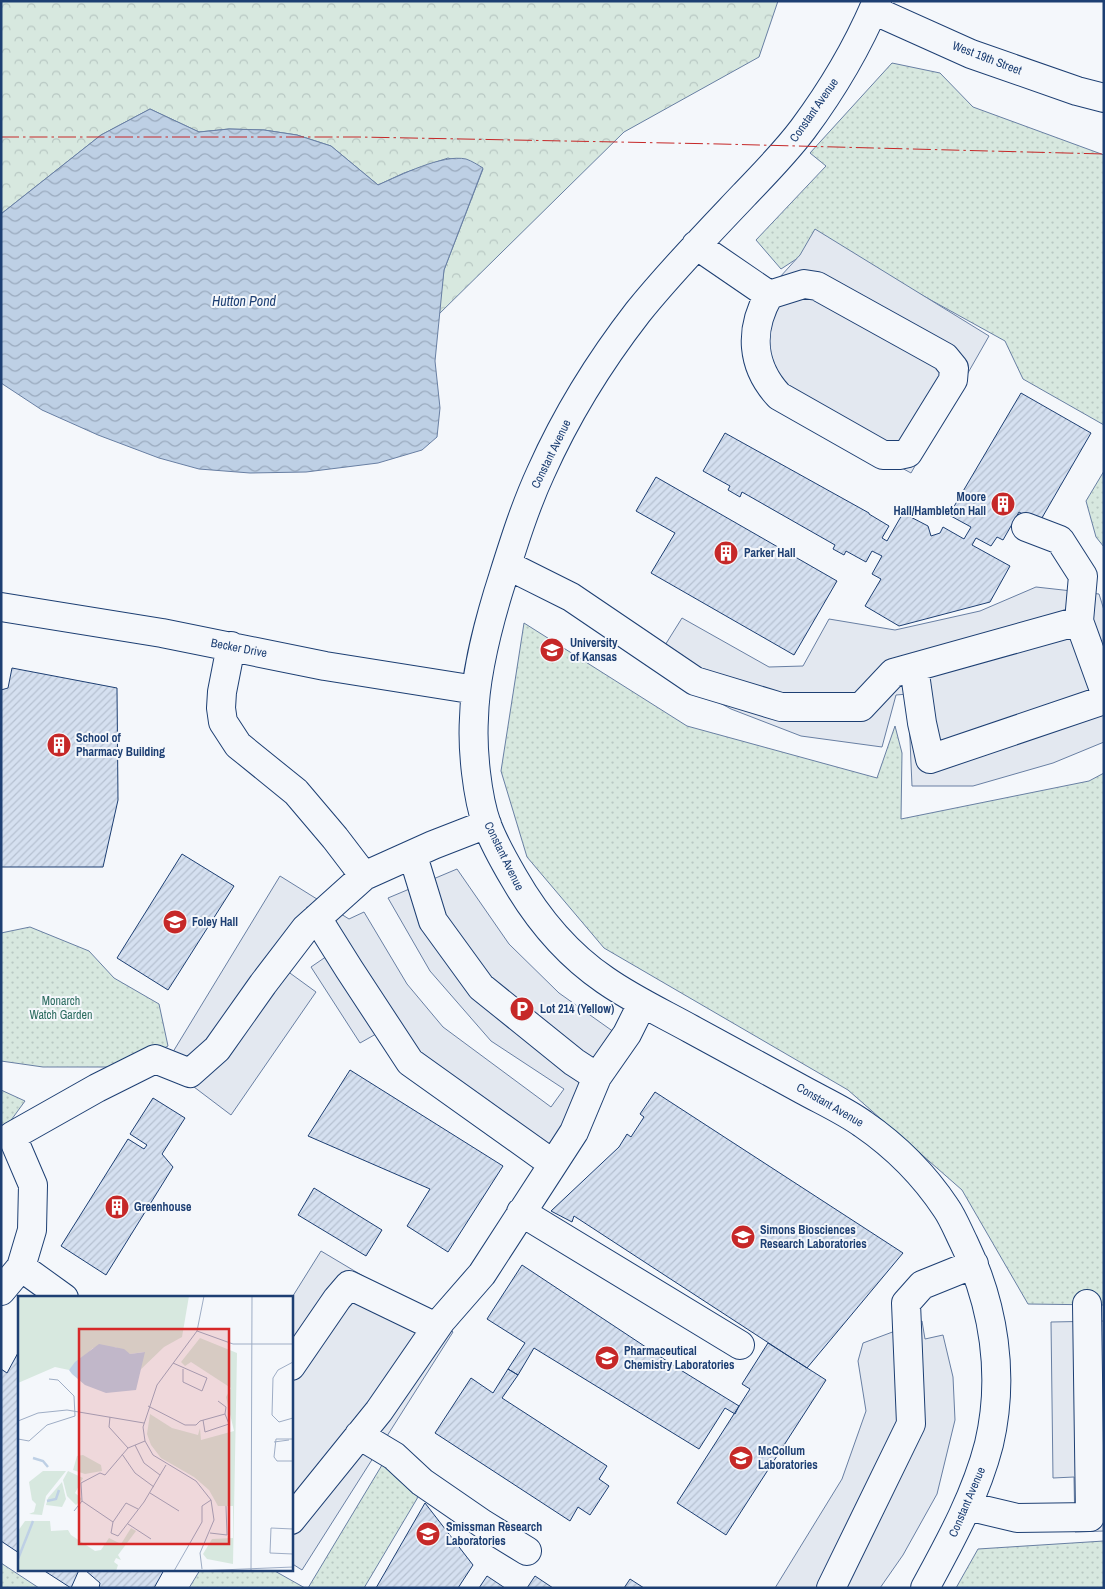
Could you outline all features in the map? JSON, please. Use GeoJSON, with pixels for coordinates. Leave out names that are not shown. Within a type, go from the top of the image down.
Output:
{"type":"FeatureCollection","features":[{"type":"Feature","properties":{"kind":"street","name":"West 19th Street"},"geometry":{"type":"LineString","coordinates":[[875,6],[971,54],[1104,98]]}},
{"type":"Feature","properties":{"kind":"street","name":"Constant Avenue"},"geometry":{"type":"LineString","coordinates":[[875,6],[836,80],[801,132],[696,245],[638,312],[601,364],[573,410],[542,469],[507,565],[485,643],[476,690],[474,750],[486,824],[525,898],[548,929],[578,959],[604,980],[642,1004],[861,1122],[898,1151],[923,1178],[948,1211],[974,1264],[988,1307],[994,1336],[995,1407],[990,1439],[980,1474],[967,1506],[925,1588]]}},
{"type":"Feature","properties":{"kind":"street"},"geometry":{"type":"LineString","coordinates":[[696,245],[769,295]]}},
{"type":"Feature","properties":{"kind":"street"},"geometry":{"type":"LineString","coordinates":[[804,284],[817,286],[944,357],[954,368],[953,380],[908,453],[883,455],[779,396],[770,387],[760,369],[755,344],[757,322],[762,307],[769,295],[804,284]]}},
{"type":"Feature","properties":{"kind":"street"},"geometry":{"type":"LineString","coordinates":[[1026,527],[1060,540],[1083,576],[1079,621],[1104,690]]}},
{"type":"Feature","properties":{"kind":"street"},"geometry":{"type":"LineString","coordinates":[[507,565],[571,597],[696,681],[781,707],[861,707],[893,673],[1079,621]]}},
{"type":"Feature","properties":{"kind":"street","name":"Becker Drive"},"geometry":{"type":"LineString","coordinates":[[1,607],[231,646],[325,666],[476,690]]}},
{"type":"Feature","properties":{"kind":"street"},"geometry":{"type":"LineString","coordinates":[[231,646],[222,692],[223,722],[238,746],[296,792],[364,876]]}},
{"type":"Feature","properties":{"kind":"street"},"geometry":{"type":"LineString","coordinates":[[914,667],[922,723],[930,758],[1104,700]]}},
{"type":"Feature","properties":{"kind":"street"},"geometry":{"type":"LineString","coordinates":[[1,1291],[21,1266],[32,1230],[34,1185],[12,1136],[97,1088],[155,1060],[190,1073],[217,1049],[299,936],[364,876],[486,824]]}},
{"type":"Feature","properties":{"kind":"street"},"geometry":{"type":"LineString","coordinates":[[412,856],[433,921],[480,987],[574,1062],[598,1077]]}},
{"type":"Feature","properties":{"kind":"street"},"geometry":{"type":"LineString","coordinates":[[317,918],[410,1062],[553,1164]]}},
{"type":"Feature","properties":{"kind":"street"},"geometry":{"type":"LineString","coordinates":[[292,1519],[379,1411],[436,1328],[482,1274],[574,1132],[598,1077],[627,1034],[642,1004]]}},
{"type":"Feature","properties":{"kind":"street"},"geometry":{"type":"LineString","coordinates":[[521,1212],[740,1345]]}},
{"type":"Feature","properties":{"kind":"street"},"geometry":{"type":"LineString","coordinates":[[831,1588],[911,1424],[906,1303],[922,1286],[974,1264]]}},
{"type":"Feature","properties":{"kind":"street"},"geometry":{"type":"LineString","coordinates":[[21,1266],[61,1296]]}},
{"type":"Feature","properties":{"kind":"street"},"geometry":{"type":"LineString","coordinates":[[292,1365],[350,1285],[436,1328]]}},
{"type":"Feature","properties":{"kind":"street"},"geometry":{"type":"LineString","coordinates":[[967,1506],[1018,1518],[1090,1517],[1087,1304]]}},
{"type":"Feature","properties":{"kind":"street"},"geometry":{"type":"LineString","coordinates":[[359,1435],[394,1456],[422,1482],[527,1551]]}},
{"type":"Feature","properties":{"kind":"green space"},"geometry":{"type":"Polygon","coordinates":[[[1,1],[778,1],[759,57],[624,132],[438,315],[444,270],[483,169],[448,158],[404,173],[378,185],[331,146],[297,135],[264,130],[229,129],[199,132],[150,109],[101,135],[1,214],[1,1]]]}},
{"type":"Feature","properties":{"kind":"green space"},"geometry":{"type":"Polygon","coordinates":[[[892,63],[940,73],[973,107],[1104,155],[1104,425],[1023,379],[1005,341],[824,241],[781,269],[756,240],[826,166],[810,153],[892,63]]]}},
{"type":"Feature","properties":{"kind":"green space"},"geometry":{"type":"Polygon","coordinates":[[[1104,471],[1104,547],[1096,537],[1086,501],[1104,471]]]}},
{"type":"Feature","properties":{"kind":"green space"},"geometry":{"type":"Polygon","coordinates":[[[524,623],[687,726],[877,778],[895,726],[902,753],[901,819],[1089,781],[1104,773],[1104,1305],[1028,1304],[962,1190],[848,1090],[604,948],[527,857],[501,771],[524,623]]]}},
{"type":"Feature","properties":{"kind":"green space","name":"Monarch Watch Garden"},"geometry":{"type":"Polygon","coordinates":[[[30,927],[89,951],[114,978],[159,1004],[168,1046],[130,1067],[43,1067],[1,1061],[1,933],[30,927]]]}},
{"type":"Feature","properties":{"kind":"green space"},"geometry":{"type":"Polygon","coordinates":[[[1,1090],[25,1101],[1,1134],[1,1090]]]}},
{"type":"Feature","properties":{"kind":"green space"},"geometry":{"type":"Polygon","coordinates":[[[382,1465],[421,1492],[364,1588],[308,1588],[382,1465]]]}},
{"type":"Feature","properties":{"kind":"green space"},"geometry":{"type":"Polygon","coordinates":[[[1104,1541],[1104,1588],[956,1588],[978,1549],[1104,1541]]]}},
{"type":"Feature","properties":{"kind":"green space"},"geometry":{"type":"Polygon","coordinates":[[[1,1563],[39,1588],[1,1588],[1,1563]]]}},
{"type":"Feature","properties":{"kind":"green space"},"geometry":{"type":"Polygon","coordinates":[[[199,1572],[277,1572],[305,1588],[189,1588],[199,1572]]]}},
{"type":"Feature","properties":{"kind":"shaded area"},"geometry":{"type":"Polygon","coordinates":[[[815,229],[989,336],[911,473],[770,396],[749,311],[800,255],[815,229]]]}},
{"type":"Feature","properties":{"kind":"shaded area"},"geometry":{"type":"Polygon","coordinates":[[[1036,587],[1099,594],[1104,610],[1104,742],[1053,763],[973,786],[912,786],[908,694],[896,695],[882,747],[801,736],[731,709],[652,666],[682,618],[769,667],[803,666],[829,619],[895,630],[980,611],[1036,587]]]}},
{"type":"Feature","properties":{"kind":"shaded area","name":"Lot 214 (Yellow)"},"geometry":{"type":"Polygon","coordinates":[[[457,869],[509,944],[559,993],[628,1042],[547,1172],[481,1130],[423,1082],[376,1034],[360,1043],[311,967],[330,954],[313,939],[283,968],[316,992],[231,1115],[165,1065],[280,876],[349,919],[364,912],[407,984],[443,1027],[551,1107],[564,1089],[491,1041],[430,971],[388,898],[457,869]]]}},
{"type":"Feature","properties":{"kind":"shaded area"},"geometry":{"type":"Polygon","coordinates":[[[321,1251],[441,1321],[453,1332],[302,1570],[292,1564],[292,1297],[321,1251]]]}},
{"type":"Feature","properties":{"kind":"shaded area"},"geometry":{"type":"Polygon","coordinates":[[[922,1321],[925,1339],[943,1335],[953,1377],[955,1420],[937,1494],[903,1555],[880,1588],[775,1588],[842,1479],[866,1411],[858,1361],[863,1343],[922,1321]]]}},
{"type":"Feature","properties":{"kind":"shaded area"},"geometry":{"type":"Polygon","coordinates":[[[1104,1321],[1104,1531],[1075,1532],[1074,1477],[1053,1478],[1051,1322],[1104,1321]]]}},
{"type":"Feature","properties":{"kind":"water","name":"Hutton Pond"},"geometry":{"type":"Polygon","coordinates":[[[150,109],[199,132],[229,129],[264,130],[297,135],[331,146],[378,185],[422,166],[456,158],[466,159],[483,168],[444,270],[435,361],[440,408],[437,437],[422,450],[378,463],[306,472],[250,473],[199,469],[159,458],[98,435],[42,410],[1,383],[1,214],[101,135],[150,109]]]}},
{"type":"Feature","properties":{"kind":"building","name":"Moore Hall/Hambleton Hall"},"geometry":{"type":"Polygon","coordinates":[[[1021,393],[1091,433],[1039,523],[1019,512],[1003,540],[997,537],[991,546],[976,538],[972,545],[1010,566],[990,602],[899,626],[865,606],[881,579],[872,574],[882,556],[872,551],[866,562],[846,551],[844,555],[833,549],[835,545],[742,492],[740,497],[728,490],[730,486],[703,471],[725,433],[889,526],[882,538],[887,541],[903,513],[928,526],[931,536],[940,533],[943,527],[964,539],[971,527],[949,515],[1021,393]]]}},
{"type":"Feature","properties":{"kind":"building","name":"Parker Hall"},"geometry":{"type":"Polygon","coordinates":[[[656,477],[837,581],[794,655],[651,573],[675,533],[636,511],[656,477]]]}},
{"type":"Feature","properties":{"kind":"building","name":"School of Pharmacy Building"},"geometry":{"type":"Polygon","coordinates":[[[12,668],[117,688],[118,800],[103,867],[1,867],[1,690],[8,688],[12,668]]]}},
{"type":"Feature","properties":{"kind":"building","name":"Foley Hall"},"geometry":{"type":"Polygon","coordinates":[[[182,854],[234,886],[168,990],[117,958],[182,854]]]}},
{"type":"Feature","properties":{"kind":"building"},"geometry":{"type":"Polygon","coordinates":[[[350,1070],[503,1166],[448,1252],[407,1226],[430,1189],[308,1136],[350,1070]]]}},
{"type":"Feature","properties":{"kind":"building","name":"Simons Biosciences Research Laboratories"},"geometry":{"type":"Polygon","coordinates":[[[655,1092],[903,1253],[807,1368],[574,1216],[572,1222],[551,1211],[619,1147],[627,1134],[631,1137],[644,1117],[640,1114],[655,1092]]]}},
{"type":"Feature","properties":{"kind":"building","name":"Greenhouse"},"geometry":{"type":"Polygon","coordinates":[[[153,1098],[185,1118],[162,1154],[173,1167],[106,1275],[61,1246],[128,1139],[144,1149],[147,1145],[130,1134],[153,1098]]]}},
{"type":"Feature","properties":{"kind":"building"},"geometry":{"type":"Polygon","coordinates":[[[314,1188],[382,1230],[366,1256],[298,1215],[314,1188]]]}},
{"type":"Feature","properties":{"kind":"building","name":"Pharmaceutical Chemistry Laboratories"},"geometry":{"type":"Polygon","coordinates":[[[522,1265],[679,1369],[739,1406],[735,1414],[725,1408],[699,1449],[534,1348],[518,1375],[508,1369],[525,1343],[487,1319],[522,1265]]]}},
{"type":"Feature","properties":{"kind":"building","name":"McCollum Laboratories"},"geometry":{"type":"Polygon","coordinates":[[[768,1343],[826,1380],[726,1535],[677,1503],[750,1389],[742,1384],[768,1343]]]}},
{"type":"Feature","properties":{"kind":"building"},"geometry":{"type":"Polygon","coordinates":[[[18,1353],[18,1552],[1,1541],[1,1369],[7,1373],[18,1353]]]}},
{"type":"Feature","properties":{"kind":"building","name":"Smissman Research Laboratories"},"geometry":{"type":"Polygon","coordinates":[[[508,1369],[518,1375],[502,1398],[607,1466],[599,1479],[609,1486],[590,1515],[578,1507],[570,1521],[435,1433],[471,1378],[493,1393],[508,1369]]]}},
{"type":"Feature","properties":{"kind":"building","name":"Smissman Research Laboratories"},"geometry":{"type":"Polygon","coordinates":[[[425,1503],[473,1565],[458,1588],[376,1588],[425,1503]]]}},
{"type":"Feature","properties":{"kind":"building"},"geometry":{"type":"Polygon","coordinates":[[[46,1572],[78,1572],[71,1588],[46,1572]]]}},
{"type":"Feature","properties":{"kind":"building"},"geometry":{"type":"Polygon","coordinates":[[[87,1572],[163,1572],[154,1588],[99,1588],[100,1583],[87,1572]]]}},
{"type":"Feature","properties":{"kind":"building"},"geometry":{"type":"Polygon","coordinates":[[[487,1576],[505,1588],[479,1588],[487,1576]]]}},
{"type":"Feature","properties":{"kind":"building"},"geometry":{"type":"Polygon","coordinates":[[[535,1576],[553,1588],[527,1588],[535,1576]]]}},
{"type":"Feature","properties":{"kind":"building"},"geometry":{"type":"Polygon","coordinates":[[[630,1579],[644,1588],[624,1588],[630,1579]]]}},
{"type":"Feature","properties":{"kind":"power"},"geometry":{"type":"LineString","coordinates":[[1,137],[359,137],[1104,154]]}},
{"type":"Feature","properties":{"kind":"place","name":"Moore Hall/Hambleton Hall"},"geometry":{"type":"Point","coordinates":[1003,504]}},
{"type":"Feature","properties":{"kind":"place","name":"Parker Hall"},"geometry":{"type":"Point","coordinates":[726,553]}},
{"type":"Feature","properties":{"kind":"place","name":"University of Kansas"},"geometry":{"type":"Point","coordinates":[552,650]}},
{"type":"Feature","properties":{"kind":"place","name":"School of Pharmacy Building"},"geometry":{"type":"Point","coordinates":[59,745]}},
{"type":"Feature","properties":{"kind":"place","name":"Foley Hall"},"geometry":{"type":"Point","coordinates":[175,922]}},
{"type":"Feature","properties":{"kind":"place","name":"Lot 214 (Yellow)"},"geometry":{"type":"Point","coordinates":[522,1009]}},
{"type":"Feature","properties":{"kind":"place","name":"Greenhouse"},"geometry":{"type":"Point","coordinates":[117,1207]}},
{"type":"Feature","properties":{"kind":"place","name":"Simons Biosciences Research Laboratories"},"geometry":{"type":"Point","coordinates":[743,1237]}},
{"type":"Feature","properties":{"kind":"place","name":"Pharmaceutical Chemistry Laboratories"},"geometry":{"type":"Point","coordinates":[607,1358]}},
{"type":"Feature","properties":{"kind":"place","name":"McCollum Laboratories"},"geometry":{"type":"Point","coordinates":[741,1458]}},
{"type":"Feature","properties":{"kind":"place","name":"Smissman Research Laboratories"},"geometry":{"type":"Point","coordinates":[428,1534]}}]}
